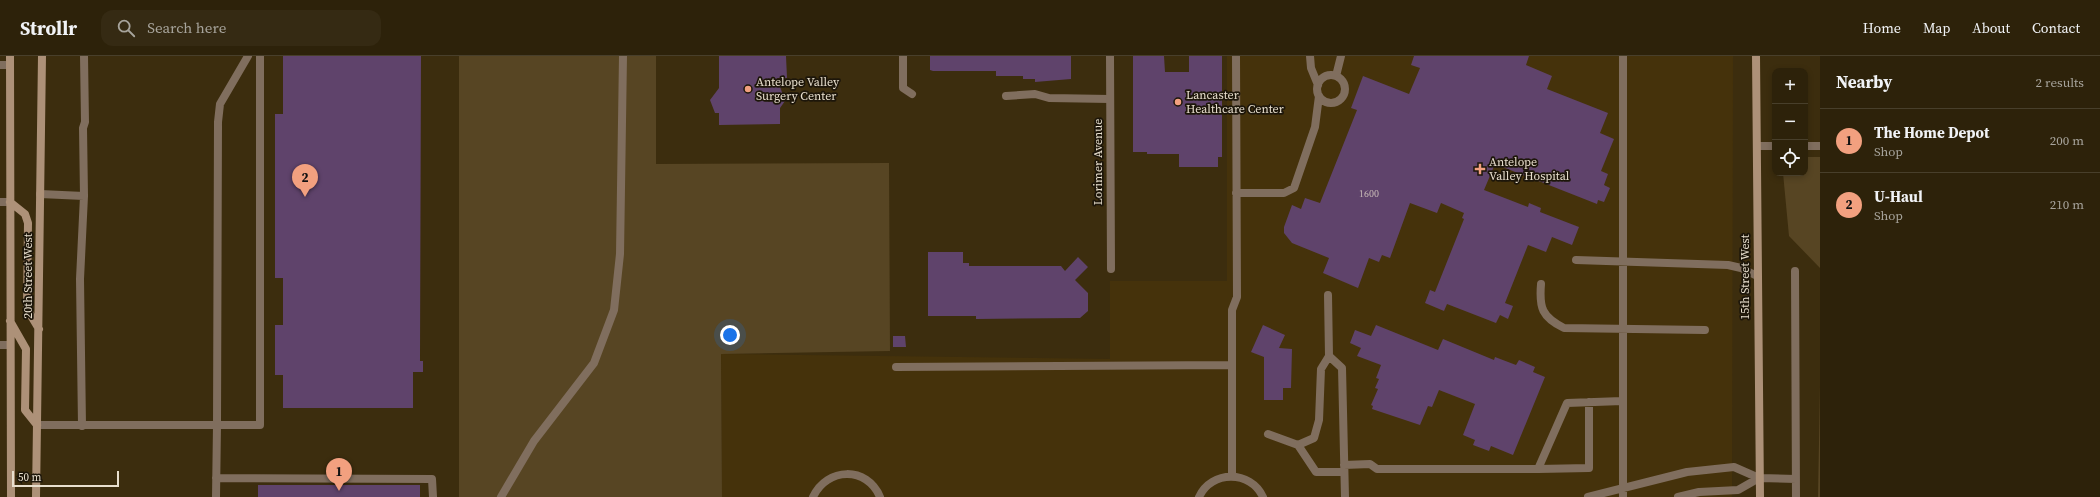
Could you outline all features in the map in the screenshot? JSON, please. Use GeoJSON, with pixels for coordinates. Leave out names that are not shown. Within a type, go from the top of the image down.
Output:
{"type":"FeatureCollection","features":[{"type":"Feature","properties":{"kind":"main road","name":"20th Street West"},"geometry":{"type":"LineString","coordinates":[[36,497],[42,56]]}},
{"type":"Feature","properties":{"kind":"main road","name":"15th Street West"},"geometry":{"type":"LineString","coordinates":[[1756,56],[1760,497]]}},
{"type":"Feature","properties":{"kind":"main road","name":"20th Street West"},"geometry":{"type":"LineString","coordinates":[[10,60],[10,345],[12,497]]}},
{"type":"Feature","properties":{"kind":"main road"},"geometry":{"type":"LineString","coordinates":[[10,202],[25,214],[28,223],[27,309],[39,329]]}},
{"type":"Feature","properties":{"kind":"main road"},"geometry":{"type":"LineString","coordinates":[[10,321],[26,349],[25,410],[37,425]]}},
{"type":"Feature","properties":{"kind":"street"},"geometry":{"type":"LineString","coordinates":[[82,426],[80,278],[84,196],[82,156],[83,128],[85,122],[84,56]]}},
{"type":"Feature","properties":{"kind":"street"},"geometry":{"type":"LineString","coordinates":[[216,497],[218,122],[220,104],[248,56]]}},
{"type":"Feature","properties":{"kind":"street"},"geometry":{"type":"LineString","coordinates":[[37,425],[260,425],[260,56]]}},
{"type":"Feature","properties":{"kind":"street"},"geometry":{"type":"LineString","coordinates":[[501,497],[534,441],[594,363],[614,310],[620,254],[623,56]]}},
{"type":"Feature","properties":{"kind":"street"},"geometry":{"type":"LineString","coordinates":[[903,56],[903,88],[912,94]]}},
{"type":"Feature","properties":{"kind":"street","name":"Lorimer Avenue"},"geometry":{"type":"LineString","coordinates":[[1110,56],[1111,269]]}},
{"type":"Feature","properties":{"kind":"street"},"geometry":{"type":"LineString","coordinates":[[1232,476],[1232,310],[1237,297],[1236,56]]}},
{"type":"Feature","properties":{"kind":"street"},"geometry":{"type":"LineString","coordinates":[[1236,193],[1284,193],[1294,188],[1315,128],[1319,96],[1318,85],[1311,68],[1310,56]]}},
{"type":"Feature","properties":{"kind":"street"},"geometry":{"type":"LineString","coordinates":[[1336,76],[1341,56]]}},
{"type":"Feature","properties":{"kind":"street"},"geometry":{"type":"LineString","coordinates":[[1623,56],[1623,493]]}},
{"type":"Feature","properties":{"kind":"street"},"geometry":{"type":"LineString","coordinates":[[0,64],[10,60]]}},
{"type":"Feature","properties":{"kind":"street"},"geometry":{"type":"LineString","coordinates":[[1319,96],[1330,103],[1342,98],[1345,86],[1336,76]]}},
{"type":"Feature","properties":{"kind":"street"},"geometry":{"type":"LineString","coordinates":[[1318,85],[1323,78],[1336,76]]}},
{"type":"Feature","properties":{"kind":"street"},"geometry":{"type":"LineString","coordinates":[[1006,96],[1035,94],[1049,98],[1110,99]]}},
{"type":"Feature","properties":{"kind":"street"},"geometry":{"type":"LineString","coordinates":[[1757,146],[1772,146]]}},
{"type":"Feature","properties":{"kind":"street"},"geometry":{"type":"LineString","coordinates":[[1808,146],[1820,146]]}},
{"type":"Feature","properties":{"kind":"street"},"geometry":{"type":"LineString","coordinates":[[40,194],[84,196]]}},
{"type":"Feature","properties":{"kind":"street"},"geometry":{"type":"LineString","coordinates":[[0,202],[10,202]]}},
{"type":"Feature","properties":{"kind":"street"},"geometry":{"type":"LineString","coordinates":[[1576,260],[1705,263],[1735,267],[1757,276]]}},
{"type":"Feature","properties":{"kind":"street"},"geometry":{"type":"LineString","coordinates":[[1795,271],[1796,497]]}},
{"type":"Feature","properties":{"kind":"street"},"geometry":{"type":"LineString","coordinates":[[1541,284],[1541,309],[1551,321],[1564,328],[1705,330]]}},
{"type":"Feature","properties":{"kind":"street"},"geometry":{"type":"LineString","coordinates":[[1298,445],[1314,438],[1319,420],[1321,368],[1329,356],[1328,295]]}},
{"type":"Feature","properties":{"kind":"street"},"geometry":{"type":"LineString","coordinates":[[0,345],[10,345]]}},
{"type":"Feature","properties":{"kind":"street"},"geometry":{"type":"LineString","coordinates":[[1329,356],[1342,368],[1345,497]]}},
{"type":"Feature","properties":{"kind":"street"},"geometry":{"type":"LineString","coordinates":[[896,367],[1231,365]]}},
{"type":"Feature","properties":{"kind":"street"},"geometry":{"type":"LineString","coordinates":[[1538,469],[1566,403],[1622,401]]}},
{"type":"Feature","properties":{"kind":"street"},"geometry":{"type":"LineString","coordinates":[[1268,434],[1298,445],[1316,472],[1370,464],[1377,469],[1589,468],[1590,402]]}},
{"type":"Feature","properties":{"kind":"street"},"geometry":{"type":"LineString","coordinates":[[1588,497],[1623,493],[1687,472],[1734,467],[1759,478],[1796,479]]}},
{"type":"Feature","properties":{"kind":"street"},"geometry":{"type":"LineString","coordinates":[[813,497],[818,487],[828,478],[844,473],[862,477],[870,482],[880,497]]}},
{"type":"Feature","properties":{"kind":"street"},"geometry":{"type":"LineString","coordinates":[[1199,497],[1206,486],[1214,480],[1221,477],[1232,476],[1243,478],[1256,486],[1263,497]]}},
{"type":"Feature","properties":{"kind":"street"},"geometry":{"type":"LineString","coordinates":[[216,478],[432,479],[434,497]]}},
{"type":"Feature","properties":{"kind":"street"},"geometry":{"type":"LineString","coordinates":[[1678,497],[1699,492],[1738,490],[1759,478]]}},
{"type":"Feature","properties":{"kind":"shaded area"},"geometry":{"type":"Polygon","coordinates":[[[459,56],[656,56],[656,164],[889,163],[890,351],[721,354],[722,497],[459,497],[459,56]]]}},
{"type":"Feature","properties":{"kind":"shaded area","name":"Antelope Valley Hospital"},"geometry":{"type":"Polygon","coordinates":[[[1227,56],[1733,56],[1732,497],[722,497],[721,354],[1110,359],[1110,281],[1227,281],[1227,56]]]}},
{"type":"Feature","properties":{"kind":"shaded area"},"geometry":{"type":"Polygon","coordinates":[[[1808,157],[1820,157],[1820,268],[1789,236],[1783,176],[1808,176],[1808,157]]]}},
{"type":"Feature","properties":{"kind":"shaded area"},"geometry":{"type":"Polygon","coordinates":[[[1820,386],[1820,497],[1818,497],[1820,386]]]}},
{"type":"Feature","properties":{"kind":"building"},"geometry":{"type":"Polygon","coordinates":[[[283,56],[421,56],[420,361],[423,361],[423,372],[413,372],[413,408],[283,408],[283,375],[275,375],[275,325],[283,325],[283,278],[275,278],[275,114],[283,114],[283,56]]]}},
{"type":"Feature","properties":{"kind":"building","name":"Antelope Valley Surgery Center"},"geometry":{"type":"Polygon","coordinates":[[[719,56],[786,56],[787,78],[777,78],[785,101],[780,108],[780,124],[719,125],[719,113],[715,113],[710,100],[719,88],[719,56]]]}},
{"type":"Feature","properties":{"kind":"building"},"geometry":{"type":"Polygon","coordinates":[[[930,56],[1071,56],[1071,79],[1035,82],[1035,79],[1023,79],[1023,76],[996,76],[996,71],[933,71],[930,70],[930,56]]]}},
{"type":"Feature","properties":{"kind":"building","name":"Lancaster Healthcare Center"},"geometry":{"type":"Polygon","coordinates":[[[1133,56],[1164,56],[1165,72],[1189,72],[1189,56],[1222,56],[1222,157],[1218,157],[1218,167],[1179,167],[1179,154],[1147,154],[1147,152],[1133,152],[1133,56]]]}},
{"type":"Feature","properties":{"kind":"building","name":"Antelope Valley Hospital"},"geometry":{"type":"Polygon","coordinates":[[[1414,56],[1529,56],[1526,65],[1552,76],[1547,89],[1608,113],[1600,133],[1614,139],[1601,171],[1608,174],[1604,185],[1610,188],[1604,202],[1598,200],[1597,204],[1495,164],[1484,190],[1528,207],[1529,203],[1541,208],[1540,212],[1579,227],[1572,245],[1552,237],[1546,252],[1528,245],[1505,303],[1513,306],[1508,319],[1500,315],[1496,323],[1447,304],[1444,311],[1425,303],[1430,290],[1435,292],[1464,219],[1462,218],[1464,213],[1441,203],[1437,213],[1410,203],[1390,258],[1382,255],[1379,262],[1369,258],[1358,288],[1323,273],[1329,258],[1292,243],[1284,233],[1284,227],[1292,205],[1301,209],[1305,198],[1320,203],[1357,110],[1351,108],[1363,76],[1409,94],[1420,68],[1411,65],[1414,56]]]}},
{"type":"Feature","properties":{"kind":"building"},"geometry":{"type":"Polygon","coordinates":[[[928,252],[963,252],[963,263],[969,263],[969,266],[1061,266],[1065,271],[1078,257],[1088,267],[1075,280],[1088,293],[1088,311],[1080,318],[976,319],[976,316],[928,316],[928,252]]]}},
{"type":"Feature","properties":{"kind":"building"},"geometry":{"type":"Polygon","coordinates":[[[1263,325],[1285,335],[1279,348],[1292,349],[1291,388],[1283,388],[1283,400],[1264,400],[1264,357],[1251,352],[1263,325]]]}},
{"type":"Feature","properties":{"kind":"building"},"geometry":{"type":"Polygon","coordinates":[[[1376,325],[1438,350],[1443,339],[1494,360],[1495,357],[1516,365],[1519,360],[1535,367],[1533,372],[1545,377],[1513,455],[1491,446],[1489,451],[1473,445],[1475,440],[1463,435],[1475,404],[1439,390],[1432,407],[1428,406],[1420,425],[1372,409],[1373,406],[1371,405],[1378,389],[1375,388],[1379,379],[1376,378],[1381,365],[1357,356],[1361,348],[1350,343],[1355,330],[1371,336],[1376,325]]]}},
{"type":"Feature","properties":{"kind":"building"},"geometry":{"type":"Polygon","coordinates":[[[893,336],[905,336],[906,347],[893,347],[893,336]]]}},
{"type":"Feature","properties":{"kind":"building"},"geometry":{"type":"Polygon","coordinates":[[[258,485],[420,485],[420,497],[258,497],[258,485]]]}},
{"type":"Feature","properties":{"kind":"place","name":"Antelope Valley Surgery Center"},"geometry":{"type":"Point","coordinates":[748,89]}},
{"type":"Feature","properties":{"kind":"place","name":"Lancaster Healthcare Center"},"geometry":{"type":"Point","coordinates":[1178,102]}},
{"type":"Feature","properties":{"kind":"place","name":"Antelope Valley Hospital"},"geometry":{"type":"Point","coordinates":[1480,169]}},
{"type":"Feature","properties":{"kind":"place","name":"U-Haul"},"geometry":{"type":"Point","coordinates":[305,197]}},
{"type":"Feature","properties":{"kind":"place","name":"The Home Depot"},"geometry":{"type":"Point","coordinates":[339,491]}}]}
